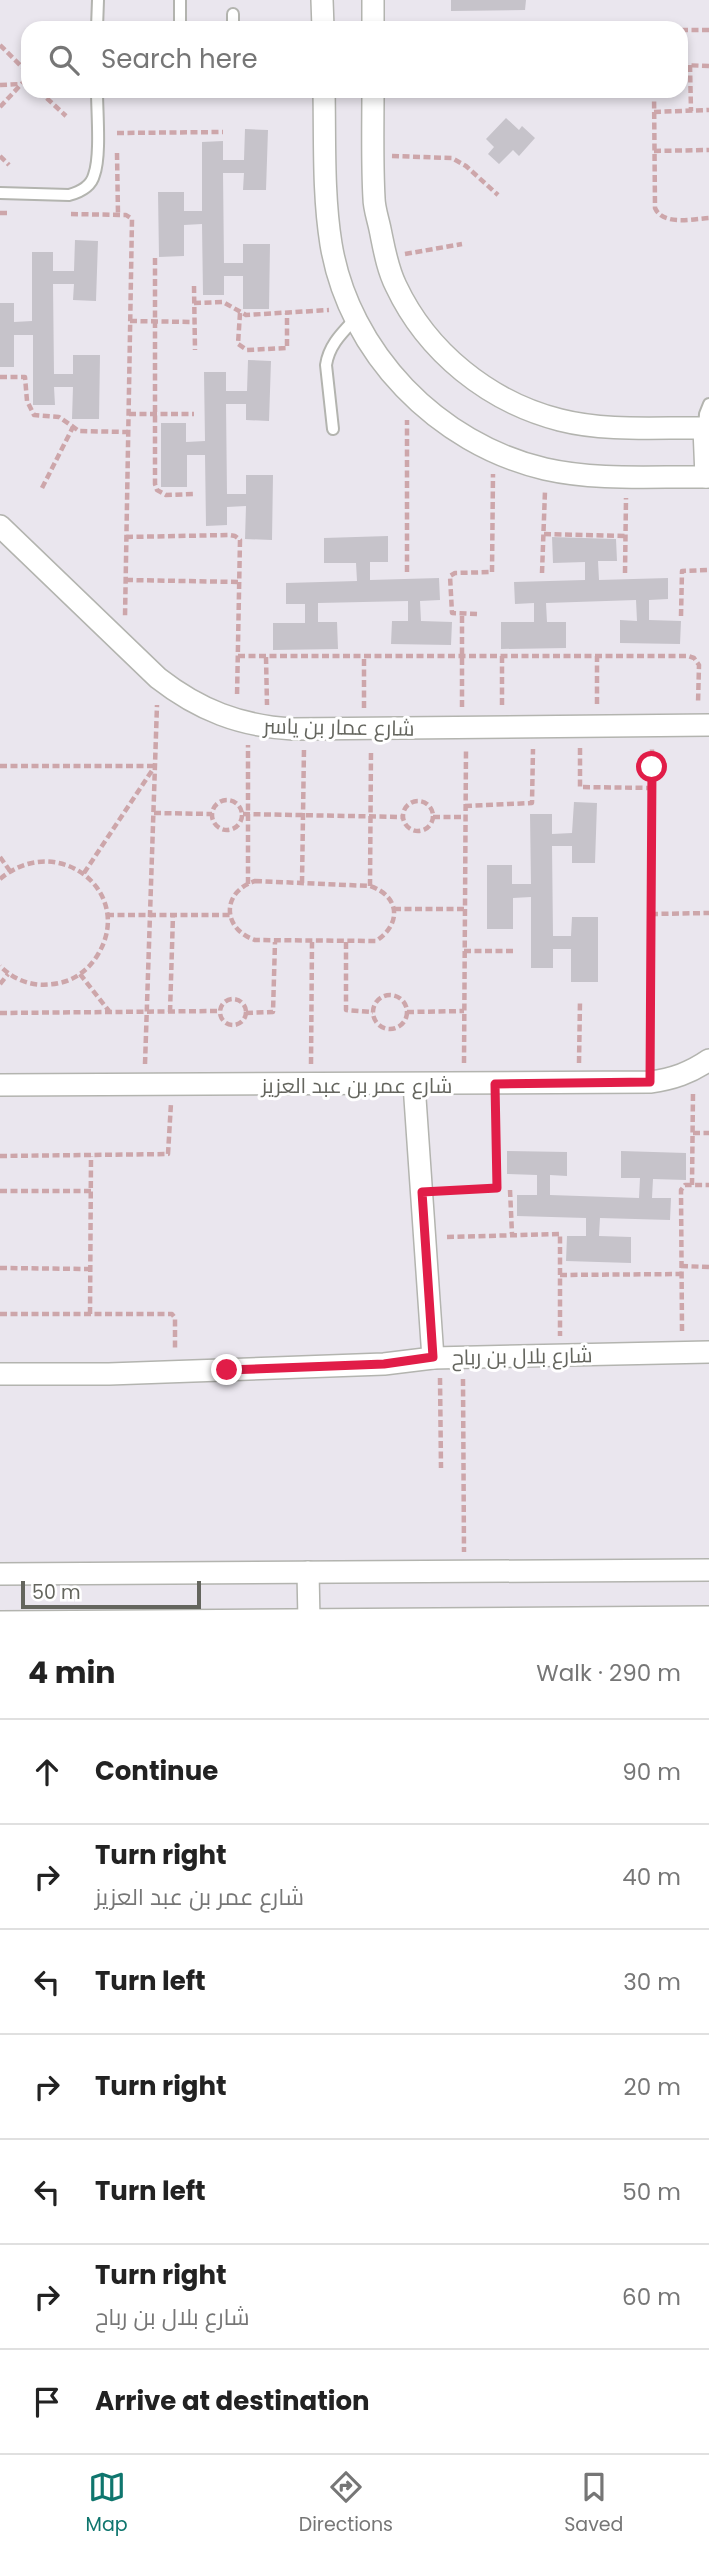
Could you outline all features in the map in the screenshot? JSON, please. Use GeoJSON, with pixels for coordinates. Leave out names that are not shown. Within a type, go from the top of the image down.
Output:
{"type":"FeatureCollection","features":[{"type":"Feature","properties":{"kind":"street"},"geometry":{"type":"LineString","coordinates":[[322,0],[323,21]]}},
{"type":"Feature","properties":{"kind":"street"},"geometry":{"type":"LineString","coordinates":[[373,0],[373,21]]}},
{"type":"Feature","properties":{"kind":"street"},"geometry":{"type":"LineString","coordinates":[[324,98],[327,214],[331,247],[353,314],[380,361],[407,391],[447,426],[494,452],[546,469],[580,475],[707,477],[707,428],[604,426],[561,420],[519,406],[480,385],[446,357],[418,324],[395,285],[386,257],[374,200],[373,98]]}},
{"type":"Feature","properties":{"kind":"street","name":"شارع عمار بن ياسر"},"geometry":{"type":"LineString","coordinates":[[0,526],[158,678],[182,696],[208,710],[251,724],[304,729],[703,725]]}},
{"type":"Feature","properties":{"kind":"street","name":"شارع عمر بن عبد العزيز"},"geometry":{"type":"LineString","coordinates":[[0,1085],[650,1082],[672,1079],[701,1065]]}},
{"type":"Feature","properties":{"kind":"street"},"geometry":{"type":"LineString","coordinates":[[414,1084],[437,1357]]}},
{"type":"Feature","properties":{"kind":"street","name":"شارع بلال بن رباح"},"geometry":{"type":"LineString","coordinates":[[0,1374],[384,1364],[437,1357],[709,1352]]}},
{"type":"Feature","properties":{"kind":"street"},"geometry":{"type":"LineString","coordinates":[[0,1574],[709,1570]]}},
{"type":"Feature","properties":{"kind":"street"},"geometry":{"type":"LineString","coordinates":[[308,1572],[309,1620]]}},
{"type":"Feature","properties":{"kind":"street"},"geometry":{"type":"LineString","coordinates":[[0,1622],[709,1617]]}},
{"type":"Feature","properties":{"kind":"lane"},"geometry":{"type":"LineString","coordinates":[[97,21],[98,0]]}},
{"type":"Feature","properties":{"kind":"lane"},"geometry":{"type":"LineString","coordinates":[[180,0],[180,21]]}},
{"type":"Feature","properties":{"kind":"lane"},"geometry":{"type":"LineString","coordinates":[[233,14],[233,21]]}},
{"type":"Feature","properties":{"kind":"lane"},"geometry":{"type":"LineString","coordinates":[[0,193],[69,195],[88,187],[94,177],[96,165],[97,98]]}},
{"type":"Feature","properties":{"kind":"lane"},"geometry":{"type":"LineString","coordinates":[[333,429],[327,355],[353,314]]}},
{"type":"Feature","properties":{"kind":"lane"},"geometry":{"type":"LineString","coordinates":[[707,428],[705,414],[709,404]]}},
{"type":"Feature","properties":{"kind":"path"},"geometry":{"type":"LineString","coordinates":[[688,30],[709,30]]}},
{"type":"Feature","properties":{"kind":"path"},"geometry":{"type":"LineString","coordinates":[[0,45],[21,72]]}},
{"type":"Feature","properties":{"kind":"path"},"geometry":{"type":"LineString","coordinates":[[691,111],[690,65],[709,66]]}},
{"type":"Feature","properties":{"kind":"path"},"geometry":{"type":"LineString","coordinates":[[0,85],[21,80]]}},
{"type":"Feature","properties":{"kind":"path"},"geometry":{"type":"LineString","coordinates":[[0,107],[21,84]]}},
{"type":"Feature","properties":{"kind":"path"},"geometry":{"type":"LineString","coordinates":[[46,98],[66,116]]}},
{"type":"Feature","properties":{"kind":"path"},"geometry":{"type":"LineString","coordinates":[[654,98],[654,208],[667,219],[709,218]]}},
{"type":"Feature","properties":{"kind":"path"},"geometry":{"type":"LineString","coordinates":[[654,112],[709,110]]}},
{"type":"Feature","properties":{"kind":"path"},"geometry":{"type":"LineString","coordinates":[[117,134],[223,132]]}},
{"type":"Feature","properties":{"kind":"path"},"geometry":{"type":"LineString","coordinates":[[654,151],[709,150]]}},
{"type":"Feature","properties":{"kind":"path"},"geometry":{"type":"LineString","coordinates":[[0,156],[9,165]]}},
{"type":"Feature","properties":{"kind":"path"},"geometry":{"type":"LineString","coordinates":[[374,156],[452,158],[466,166],[498,195]]}},
{"type":"Feature","properties":{"kind":"path"},"geometry":{"type":"LineString","coordinates":[[0,213],[13,213]]}},
{"type":"Feature","properties":{"kind":"path"},"geometry":{"type":"LineString","coordinates":[[66,214],[126,215],[132,219],[124,646]]}},
{"type":"Feature","properties":{"kind":"path"},"geometry":{"type":"LineString","coordinates":[[386,257],[463,244]]}},
{"type":"Feature","properties":{"kind":"path"},"geometry":{"type":"LineString","coordinates":[[155,258],[155,484],[157,490],[166,495],[195,494]]}},
{"type":"Feature","properties":{"kind":"path"},"geometry":{"type":"LineString","coordinates":[[194,286],[195,350]]}},
{"type":"Feature","properties":{"kind":"path"},"geometry":{"type":"LineString","coordinates":[[194,303],[223,302],[246,315],[353,314]]}},
{"type":"Feature","properties":{"kind":"path"},"geometry":{"type":"LineString","coordinates":[[240,313],[238,344],[247,350],[287,348],[288,313]]}},
{"type":"Feature","properties":{"kind":"path"},"geometry":{"type":"LineString","coordinates":[[130,321],[195,321]]}},
{"type":"Feature","properties":{"kind":"path"},"geometry":{"type":"LineString","coordinates":[[0,377],[25,377],[27,401],[34,415],[59,417],[79,430],[128,432]]}},
{"type":"Feature","properties":{"kind":"path"},"geometry":{"type":"LineString","coordinates":[[407,391],[407,572]]}},
{"type":"Feature","properties":{"kind":"path"},"geometry":{"type":"LineString","coordinates":[[129,414],[194,414]]}},
{"type":"Feature","properties":{"kind":"path"},"geometry":{"type":"LineString","coordinates":[[42,488],[73,427]]}},
{"type":"Feature","properties":{"kind":"path"},"geometry":{"type":"LineString","coordinates":[[477,614],[454,614],[451,610],[452,574],[489,573],[493,569],[494,452]]}},
{"type":"Feature","properties":{"kind":"path"},"geometry":{"type":"LineString","coordinates":[[542,573],[546,469]]}},
{"type":"Feature","properties":{"kind":"path"},"geometry":{"type":"LineString","coordinates":[[625,573],[626,476]]}},
{"type":"Feature","properties":{"kind":"path"},"geometry":{"type":"LineString","coordinates":[[544,534],[625,536]]}},
{"type":"Feature","properties":{"kind":"path"},"geometry":{"type":"LineString","coordinates":[[126,537],[235,536],[240,540],[238,656],[251,724]]}},
{"type":"Feature","properties":{"kind":"path"},"geometry":{"type":"LineString","coordinates":[[681,615],[682,572],[709,570]]}},
{"type":"Feature","properties":{"kind":"path"},"geometry":{"type":"LineString","coordinates":[[126,580],[239,582]]}},
{"type":"Feature","properties":{"kind":"path"},"geometry":{"type":"LineString","coordinates":[[462,614],[465,806],[464,1084]]}},
{"type":"Feature","properties":{"kind":"path"},"geometry":{"type":"LineString","coordinates":[[238,656],[694,658],[699,665],[703,725]]}},
{"type":"Feature","properties":{"kind":"path"},"geometry":{"type":"LineString","coordinates":[[364,656],[371,816],[370,886]]}},
{"type":"Feature","properties":{"kind":"path"},"geometry":{"type":"LineString","coordinates":[[502,656],[502,727]]}},
{"type":"Feature","properties":{"kind":"path"},"geometry":{"type":"LineString","coordinates":[[597,656],[580,787],[652,788]]}},
{"type":"Feature","properties":{"kind":"path"},"geometry":{"type":"LineString","coordinates":[[248,884],[246,814],[251,724],[266,657]]}},
{"type":"Feature","properties":{"kind":"path"},"geometry":{"type":"LineString","coordinates":[[144,1085],[158,678]]}},
{"type":"Feature","properties":{"kind":"path"},"geometry":{"type":"LineString","coordinates":[[650,1082],[652,726]]}},
{"type":"Feature","properties":{"kind":"path"},"geometry":{"type":"LineString","coordinates":[[465,806],[532,803],[534,727]]}},
{"type":"Feature","properties":{"kind":"path"},"geometry":{"type":"LineString","coordinates":[[302,883],[304,729]]}},
{"type":"Feature","properties":{"kind":"path"},"geometry":{"type":"LineString","coordinates":[[0,766],[155,766]]}},
{"type":"Feature","properties":{"kind":"path"},"geometry":{"type":"LineString","coordinates":[[84,873],[155,766]]}},
{"type":"Feature","properties":{"kind":"path"},"geometry":{"type":"LineString","coordinates":[[246,814],[232,830],[222,829],[215,824],[212,814],[215,805],[223,800],[232,800],[246,814],[403,817]]}},
{"type":"Feature","properties":{"kind":"path"},"geometry":{"type":"LineString","coordinates":[[413,802],[422,802],[430,808],[433,817],[430,825],[423,831],[413,831],[406,825],[403,817],[406,808],[413,802]]}},
{"type":"Feature","properties":{"kind":"path"},"geometry":{"type":"LineString","coordinates":[[154,813],[212,814]]}},
{"type":"Feature","properties":{"kind":"path"},"geometry":{"type":"LineString","coordinates":[[433,817],[465,817]]}},
{"type":"Feature","properties":{"kind":"path"},"geometry":{"type":"LineString","coordinates":[[0,857],[10,871]]}},
{"type":"Feature","properties":{"kind":"path"},"geometry":{"type":"LineString","coordinates":[[0,879],[28,863],[47,860],[67,864],[84,873],[95,885],[107,915],[107,933],[102,949],[93,963],[67,982],[37,985],[8,974],[0,966]]}},
{"type":"Feature","properties":{"kind":"path"},"geometry":{"type":"LineString","coordinates":[[255,881],[370,886],[381,890],[390,898],[394,909],[394,922],[387,934],[376,941],[255,940],[243,936],[234,927],[230,915],[231,902],[237,891],[248,884],[255,881]]}},
{"type":"Feature","properties":{"kind":"path"},"geometry":{"type":"LineString","coordinates":[[394,909],[465,909]]}},
{"type":"Feature","properties":{"kind":"path"},"geometry":{"type":"LineString","coordinates":[[651,914],[709,914]]}},
{"type":"Feature","properties":{"kind":"path"},"geometry":{"type":"LineString","coordinates":[[107,915],[230,915]]}},
{"type":"Feature","properties":{"kind":"path"},"geometry":{"type":"LineString","coordinates":[[170,1012],[173,915]]}},
{"type":"Feature","properties":{"kind":"path"},"geometry":{"type":"LineString","coordinates":[[246,1013],[273,1012],[275,942]]}},
{"type":"Feature","properties":{"kind":"path"},"geometry":{"type":"LineString","coordinates":[[311,1085],[312,942]]}},
{"type":"Feature","properties":{"kind":"path"},"geometry":{"type":"LineString","coordinates":[[346,942],[346,1010],[373,1012]]}},
{"type":"Feature","properties":{"kind":"path"},"geometry":{"type":"LineString","coordinates":[[464,951],[515,951]]}},
{"type":"Feature","properties":{"kind":"path"},"geometry":{"type":"LineString","coordinates":[[0,984],[8,974]]}},
{"type":"Feature","properties":{"kind":"path"},"geometry":{"type":"LineString","coordinates":[[80,974],[109,1012]]}},
{"type":"Feature","properties":{"kind":"path"},"geometry":{"type":"LineString","coordinates":[[390,995],[399,997],[405,1003],[407,1012],[405,1020],[398,1027],[390,1029],[381,1027],[373,1012],[375,1003],[390,995]]}},
{"type":"Feature","properties":{"kind":"path"},"geometry":{"type":"LineString","coordinates":[[234,999],[245,1006],[246,1013],[244,1020],[232,1026],[225,1024],[219,1012],[226,1000],[234,999]]}},
{"type":"Feature","properties":{"kind":"path"},"geometry":{"type":"LineString","coordinates":[[579,1001],[579,1083]]}},
{"type":"Feature","properties":{"kind":"path"},"geometry":{"type":"LineString","coordinates":[[0,1013],[219,1012]]}},
{"type":"Feature","properties":{"kind":"path"},"geometry":{"type":"LineString","coordinates":[[407,1012],[464,1012]]}},
{"type":"Feature","properties":{"kind":"path"},"geometry":{"type":"LineString","coordinates":[[692,1185],[693,1133],[701,1065]]}},
{"type":"Feature","properties":{"kind":"path"},"geometry":{"type":"LineString","coordinates":[[422,1192],[497,1188],[495,1084]]}},
{"type":"Feature","properties":{"kind":"path"},"geometry":{"type":"LineString","coordinates":[[0,1156],[168,1154],[172,1085]]}},
{"type":"Feature","properties":{"kind":"path"},"geometry":{"type":"LineString","coordinates":[[693,1133],[709,1133]]}},
{"type":"Feature","properties":{"kind":"path"},"geometry":{"type":"LineString","coordinates":[[90,1314],[91,1156]]}},
{"type":"Feature","properties":{"kind":"path"},"geometry":{"type":"LineString","coordinates":[[682,1353],[681,1190],[685,1185],[709,1185]]}},
{"type":"Feature","properties":{"kind":"path"},"geometry":{"type":"LineString","coordinates":[[510,1190],[512,1234]]}},
{"type":"Feature","properties":{"kind":"path"},"geometry":{"type":"LineString","coordinates":[[0,1191],[91,1191]]}},
{"type":"Feature","properties":{"kind":"path"},"geometry":{"type":"LineString","coordinates":[[425,1238],[560,1234],[561,1355]]}},
{"type":"Feature","properties":{"kind":"path"},"geometry":{"type":"LineString","coordinates":[[681,1266],[709,1267]]}},
{"type":"Feature","properties":{"kind":"path"},"geometry":{"type":"LineString","coordinates":[[0,1268],[90,1269]]}},
{"type":"Feature","properties":{"kind":"path"},"geometry":{"type":"LineString","coordinates":[[560,1275],[682,1274]]}},
{"type":"Feature","properties":{"kind":"path"},"geometry":{"type":"LineString","coordinates":[[0,1314],[174,1315],[175,1371]]}},
{"type":"Feature","properties":{"kind":"path"},"geometry":{"type":"LineString","coordinates":[[437,1357],[441,1468]]}},
{"type":"Feature","properties":{"kind":"path"},"geometry":{"type":"LineString","coordinates":[[463,1357],[464,1571]]}},
{"type":"Feature","properties":{"kind":"building"},"geometry":{"type":"Polygon","coordinates":[[[451,0],[526,0],[525,10],[451,11],[451,0]]]}},
{"type":"Feature","properties":{"kind":"building"},"geometry":{"type":"Polygon","coordinates":[[[506,118],[519,130],[522,126],[535,138],[519,156],[513,150],[499,164],[488,154],[494,147],[486,139],[506,118]]]}},
{"type":"Feature","properties":{"kind":"building"},"geometry":{"type":"Polygon","coordinates":[[[245,129],[268,130],[266,190],[243,190],[244,173],[223,173],[224,263],[243,263],[243,244],[270,244],[269,309],[243,309],[243,276],[224,276],[224,295],[203,295],[202,224],[184,225],[184,256],[159,257],[158,192],[184,192],[184,211],[202,211],[202,142],[223,141],[223,160],[244,160],[245,129]]]}},
{"type":"Feature","properties":{"kind":"building"},"geometry":{"type":"Polygon","coordinates":[[[75,240],[98,241],[96,301],[73,300],[74,284],[53,284],[54,374],[73,374],[73,355],[100,355],[99,419],[72,419],[73,387],[54,387],[55,405],[33,405],[33,335],[14,335],[14,367],[0,367],[0,303],[14,303],[14,322],[32,321],[32,252],[53,252],[53,271],[74,271],[75,240]]]}},
{"type":"Feature","properties":{"kind":"building"},"geometry":{"type":"Polygon","coordinates":[[[248,360],[271,361],[269,421],[246,420],[246,404],[226,404],[227,494],[246,494],[246,475],[273,475],[272,540],[245,539],[246,506],[227,507],[227,525],[206,526],[205,455],[187,455],[187,487],[161,487],[161,423],[186,423],[186,442],[205,441],[204,372],[226,372],[226,391],[247,391],[248,360]]]}},
{"type":"Feature","properties":{"kind":"building"},"geometry":{"type":"Polygon","coordinates":[[[388,536],[388,562],[370,562],[370,580],[439,578],[440,600],[420,601],[421,621],[452,622],[451,645],[391,644],[392,621],[408,621],[408,601],[318,603],[318,622],[337,622],[338,649],[273,650],[273,623],[305,623],[305,604],[286,604],[286,583],[357,581],[356,563],[324,563],[324,538],[388,536]]]}},
{"type":"Feature","properties":{"kind":"building"},"geometry":{"type":"Polygon","coordinates":[[[552,537],[616,539],[617,561],[598,561],[599,580],[668,578],[668,599],[649,600],[649,620],[681,621],[680,644],[620,643],[620,620],[637,621],[636,600],[546,603],[547,622],[566,622],[566,648],[501,649],[501,622],[534,622],[534,603],[515,604],[514,582],[585,580],[585,562],[553,563],[552,537]]]}},
{"type":"Feature","properties":{"kind":"building"},"geometry":{"type":"Polygon","coordinates":[[[574,802],[597,803],[595,863],[572,863],[572,846],[552,846],[553,936],[571,936],[572,917],[598,917],[598,982],[571,982],[571,949],[553,949],[553,968],[531,968],[531,897],[513,898],[513,929],[487,929],[487,865],[512,865],[512,884],[531,884],[530,814],[552,814],[552,834],[572,833],[574,802]]]}},
{"type":"Feature","properties":{"kind":"building"},"geometry":{"type":"Polygon","coordinates":[[[507,1151],[567,1152],[567,1176],[550,1175],[550,1195],[639,1198],[640,1178],[621,1178],[621,1151],[686,1153],[686,1180],[653,1179],[652,1198],[671,1198],[670,1220],[600,1218],[599,1236],[631,1237],[631,1263],[566,1261],[567,1236],[586,1236],[586,1218],[517,1216],[517,1195],[537,1195],[537,1175],[507,1174],[507,1151]]]}},
{"type":"Feature","properties":{"kind":"route"},"geometry":{"type":"LineString","coordinates":[[227,1370],[384,1364],[433,1357],[422,1192],[497,1188],[495,1084],[650,1082],[652,767]]}}]}
